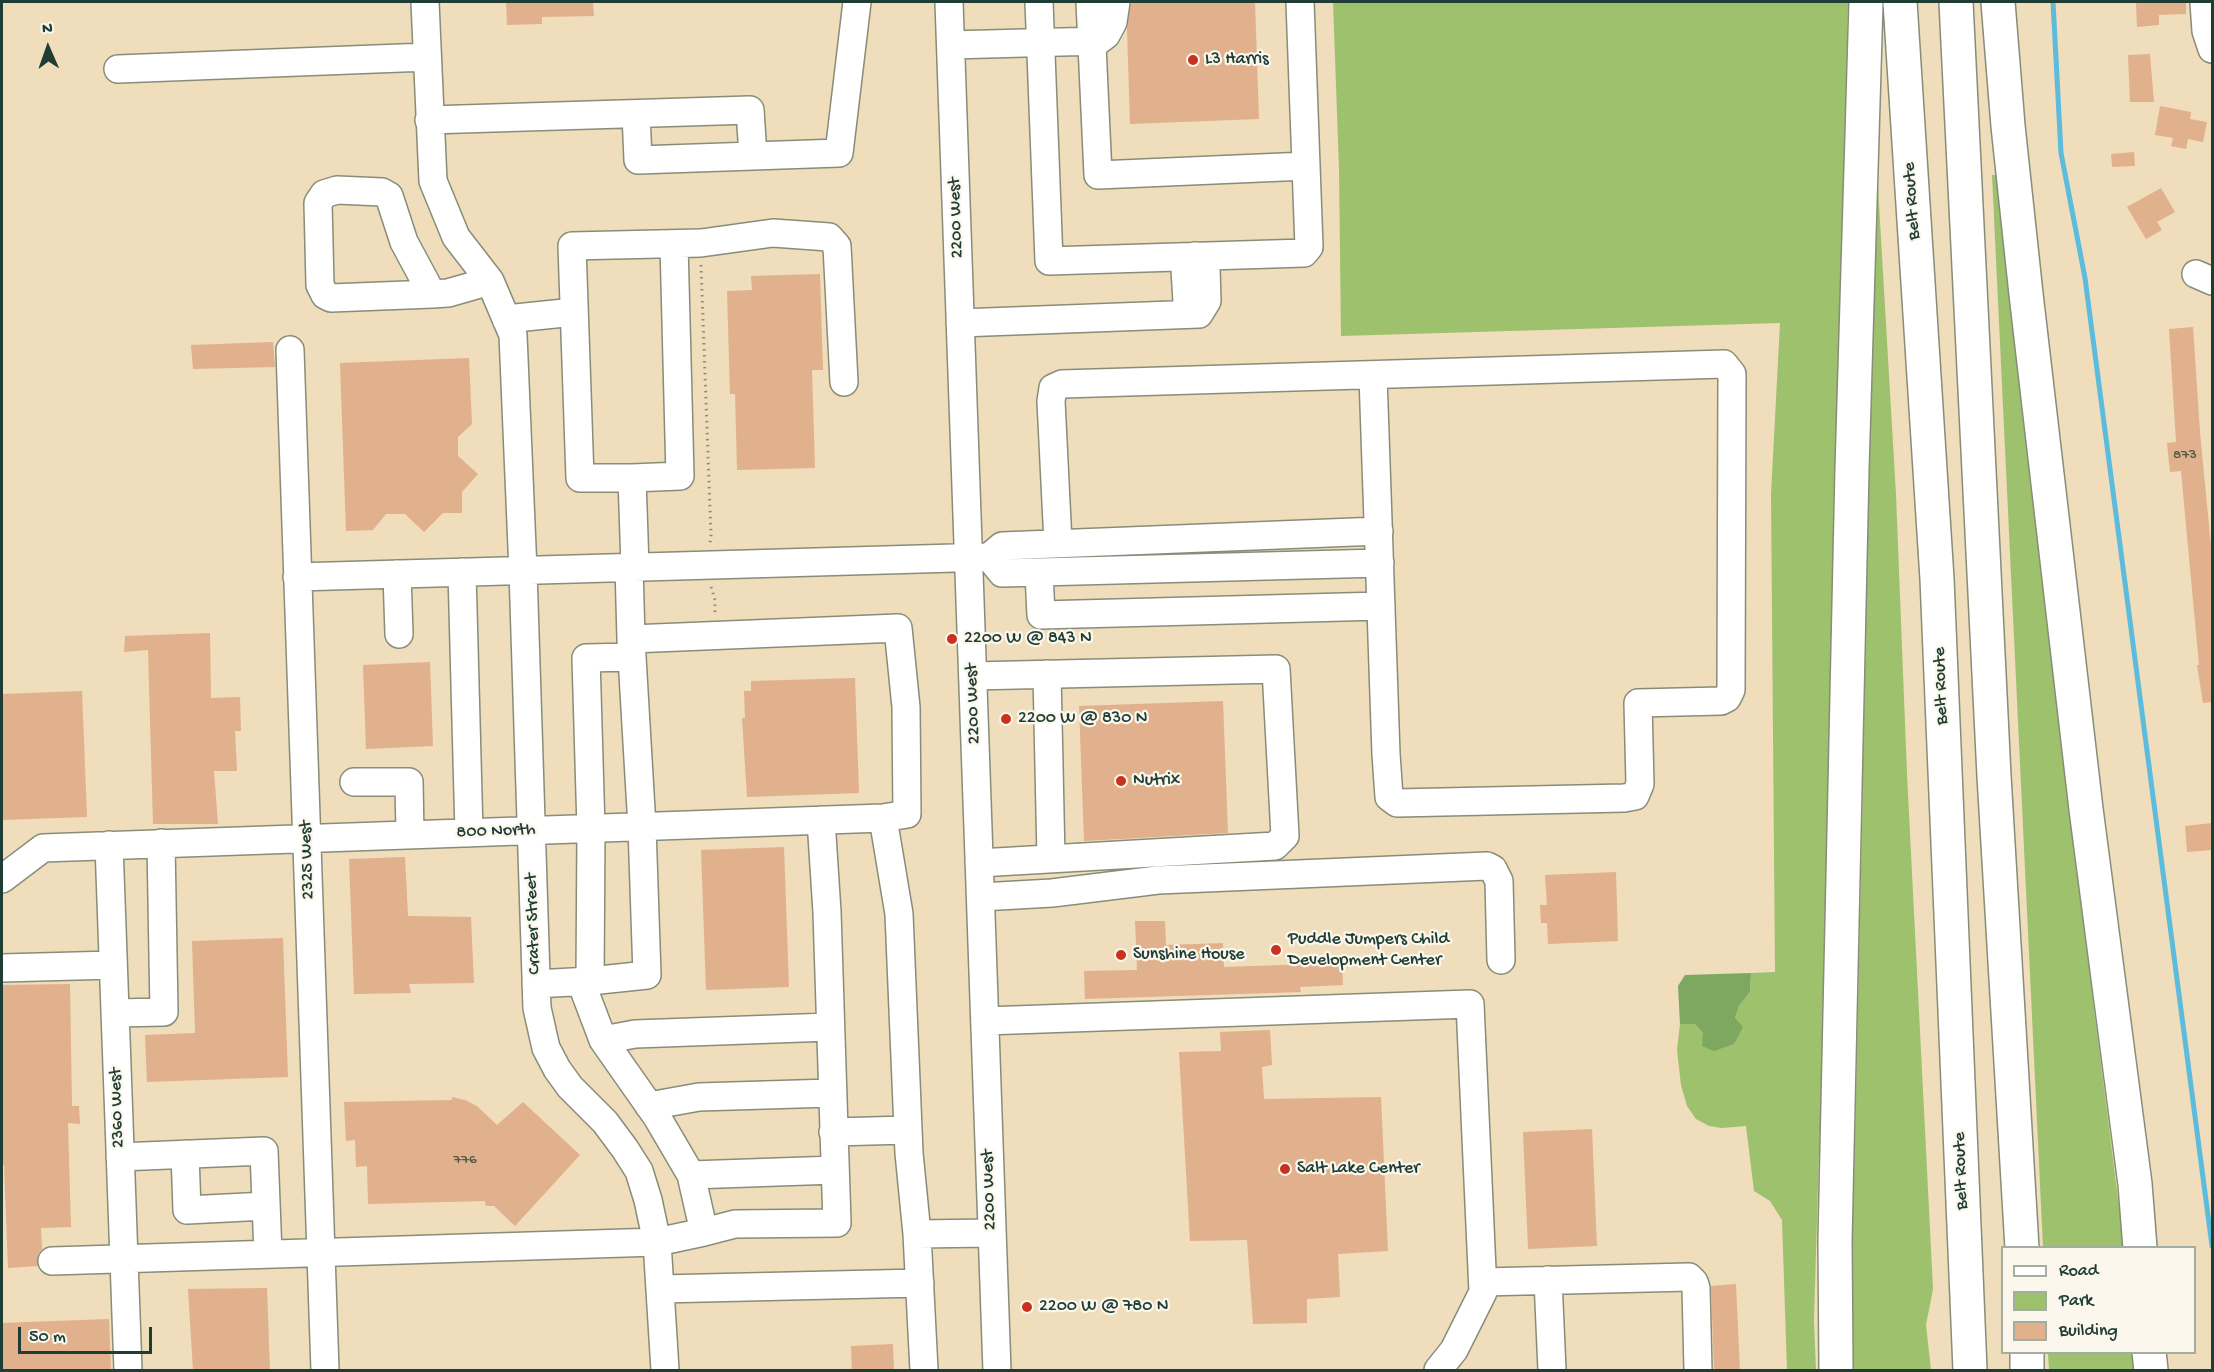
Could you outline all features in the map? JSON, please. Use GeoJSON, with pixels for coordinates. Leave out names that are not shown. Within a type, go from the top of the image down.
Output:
{"type":"FeatureCollection","features":[{"type":"Feature","properties":{"kind":"highway"},"geometry":{"type":"LineString","coordinates":[[1836,1371],[1836,1205],[1853,445],[1866,2]]}},
{"type":"Feature","properties":{"kind":"highway","name":"Belt Route"},"geometry":{"type":"LineString","coordinates":[[1900,2],[1937,579],[1970,1371]]}},
{"type":"Feature","properties":{"kind":"highway"},"geometry":{"type":"LineString","coordinates":[[1956,2],[1994,776],[2022,1246]]}},
{"type":"Feature","properties":{"kind":"highway"},"geometry":{"type":"LineString","coordinates":[[1998,2],[2008,126],[2029,317],[2086,810],[2131,1149],[2140,1246]]}},
{"type":"Feature","properties":{"kind":"highway"},"geometry":{"type":"LineString","coordinates":[[2026,1354],[2027,1371]]}},
{"type":"Feature","properties":{"kind":"highway"},"geometry":{"type":"LineString","coordinates":[[2149,1354],[2151,1371]]}},
{"type":"Feature","properties":{"kind":"street","name":"Crater Street"},"geometry":{"type":"LineString","coordinates":[[425,2],[433,181],[456,237],[490,281],[513,336],[537,1008],[546,1048],[557,1069],[570,1087],[605,1122],[639,1171],[657,1242],[664,1371]]}},
{"type":"Feature","properties":{"kind":"street"},"geometry":{"type":"LineString","coordinates":[[636,114],[638,160],[839,153],[857,2]]}},
{"type":"Feature","properties":{"kind":"street","name":"2200 West"},"geometry":{"type":"LineString","coordinates":[[949,2],[960,323],[979,557],[973,676],[997,1371]]}},
{"type":"Feature","properties":{"kind":"street"},"geometry":{"type":"LineString","coordinates":[[1039,2],[1049,261],[1304,253],[1309,248],[1300,2]]}},
{"type":"Feature","properties":{"kind":"street"},"geometry":{"type":"LineString","coordinates":[[1090,2],[1098,175],[1306,166]]}},
{"type":"Feature","properties":{"kind":"street"},"geometry":{"type":"LineString","coordinates":[[951,45],[1098,41],[1106,35],[1113,22],[1116,2]]}},
{"type":"Feature","properties":{"kind":"street"},"geometry":{"type":"LineString","coordinates":[[2204,2],[2206,31],[2212,49]]}},
{"type":"Feature","properties":{"kind":"street"},"geometry":{"type":"LineString","coordinates":[[118,69],[427,57]]}},
{"type":"Feature","properties":{"kind":"street"},"geometry":{"type":"LineString","coordinates":[[429,120],[750,110],[753,156]]}},
{"type":"Feature","properties":{"kind":"street"},"geometry":{"type":"LineString","coordinates":[[432,294],[404,242],[389,196],[382,192],[337,190],[324,194],[318,203],[320,285],[325,295],[331,298],[432,294],[448,293],[490,281]]}},
{"type":"Feature","properties":{"kind":"street"},"geometry":{"type":"LineString","coordinates":[[675,244],[680,476],[580,478],[572,246],[700,243],[773,233],[829,237],[837,246],[844,382]]}},
{"type":"Feature","properties":{"kind":"street"},"geometry":{"type":"LineString","coordinates":[[960,323],[1199,314],[1187,303],[1185,269],[1196,256]]}},
{"type":"Feature","properties":{"kind":"street"},"geometry":{"type":"LineString","coordinates":[[506,319],[574,312]]}},
{"type":"Feature","properties":{"kind":"street","name":"2325 West"},"geometry":{"type":"LineString","coordinates":[[290,350],[325,1371]]}},
{"type":"Feature","properties":{"kind":"street"},"geometry":{"type":"LineString","coordinates":[[1058,543],[1051,401],[1053,388],[1062,384],[1724,364],[1732,374],[1731,690],[1727,698],[1721,701],[1638,703],[1640,784],[1635,796],[1397,803],[1389,797],[1373,376]]}},
{"type":"Feature","properties":{"kind":"street"},"geometry":{"type":"LineString","coordinates":[[536,984],[647,975],[642,827],[631,648],[632,478]]}},
{"type":"Feature","properties":{"kind":"street"},"geometry":{"type":"LineString","coordinates":[[297,577],[979,557],[1002,546],[1379,531]]}},
{"type":"Feature","properties":{"kind":"street"},"geometry":{"type":"LineString","coordinates":[[979,557],[1002,573],[1380,563]]}},
{"type":"Feature","properties":{"kind":"street"},"geometry":{"type":"LineString","coordinates":[[462,572],[469,833]]}},
{"type":"Feature","properties":{"kind":"street"},"geometry":{"type":"LineString","coordinates":[[1039,573],[1041,615],[1381,606]]}},
{"type":"Feature","properties":{"kind":"street"},"geometry":{"type":"LineString","coordinates":[[397,574],[399,634]]}},
{"type":"Feature","properties":{"kind":"street"},"geometry":{"type":"LineString","coordinates":[[704,1232],[691,1174],[649,1106],[603,1040],[585,981],[591,829],[586,658],[631,648],[716,636],[898,628],[906,707],[907,814],[883,818],[898,914],[908,1130],[917,1234],[924,1371]]}},
{"type":"Feature","properties":{"kind":"street"},"geometry":{"type":"LineString","coordinates":[[973,676],[1276,669],[1285,836],[1275,846],[979,863]]}},
{"type":"Feature","properties":{"kind":"street"},"geometry":{"type":"LineString","coordinates":[[1047,675],[1051,859]]}},
{"type":"Feature","properties":{"kind":"street"},"geometry":{"type":"LineString","coordinates":[[354,782],[409,782],[410,835]]}},
{"type":"Feature","properties":{"kind":"street","name":"800 North"},"geometry":{"type":"LineString","coordinates":[[2,879],[43,848],[883,818]]}},
{"type":"Feature","properties":{"kind":"street"},"geometry":{"type":"LineString","coordinates":[[52,1262],[657,1242],[735,1224],[837,1223],[831,1093],[827,912],[821,820]]}},
{"type":"Feature","properties":{"kind":"street"},"geometry":{"type":"LineString","coordinates":[[115,1013],[164,1012],[161,843]]}},
{"type":"Feature","properties":{"kind":"street","name":"2360 West"},"geometry":{"type":"LineString","coordinates":[[109,845],[128,1371]]}},
{"type":"Feature","properties":{"kind":"street"},"geometry":{"type":"LineString","coordinates":[[981,897],[1061,892],[1158,880],[1487,866],[1493,869],[1499,881],[1501,960]]}},
{"type":"Feature","properties":{"kind":"street"},"geometry":{"type":"LineString","coordinates":[[2,968],[113,965]]}},
{"type":"Feature","properties":{"kind":"street"},"geometry":{"type":"LineString","coordinates":[[985,1021],[1470,1004],[1483,1292],[1454,1350],[1438,1371]]}},
{"type":"Feature","properties":{"kind":"street"},"geometry":{"type":"LineString","coordinates":[[603,1040],[635,1034],[830,1027]]}},
{"type":"Feature","properties":{"kind":"street"},"geometry":{"type":"LineString","coordinates":[[649,1106],[699,1097],[831,1093]]}},
{"type":"Feature","properties":{"kind":"street"},"geometry":{"type":"LineString","coordinates":[[833,1132],[908,1130]]}},
{"type":"Feature","properties":{"kind":"street"},"geometry":{"type":"LineString","coordinates":[[120,1157],[264,1151],[268,1254]]}},
{"type":"Feature","properties":{"kind":"street"},"geometry":{"type":"LineString","coordinates":[[185,1154],[188,1210],[266,1206]]}},
{"type":"Feature","properties":{"kind":"street"},"geometry":{"type":"LineString","coordinates":[[691,1174],[835,1170]]}},
{"type":"Feature","properties":{"kind":"street"},"geometry":{"type":"LineString","coordinates":[[917,1234],[991,1233]]}},
{"type":"Feature","properties":{"kind":"street"},"geometry":{"type":"LineString","coordinates":[[1483,1282],[1689,1277],[1694,1281],[1696,1288],[1698,1371]]}},
{"type":"Feature","properties":{"kind":"street"},"geometry":{"type":"LineString","coordinates":[[1548,1280],[1552,1371]]}},
{"type":"Feature","properties":{"kind":"street"},"geometry":{"type":"LineString","coordinates":[[660,1289],[920,1283]]}},
{"type":"Feature","properties":{"kind":"path"},"geometry":{"type":"LineString","coordinates":[[701,254],[711,537],[704,565],[715,600],[716,636]]}},
{"type":"Feature","properties":{"kind":"green space"},"geometry":{"type":"Polygon","coordinates":[[[1333,2],[1848,2],[1828,948],[1814,1321],[1816,1370],[1787,1370],[1782,1220],[1770,1201],[1754,1191],[1746,1126],[1722,1128],[1709,1126],[1696,1119],[1687,1106],[1681,1085],[1677,1050],[1680,1024],[1695,1024],[1703,1033],[1735,1018],[1739,1006],[1750,992],[1751,973],[1775,972],[1771,494],[1780,323],[1341,336],[1339,168],[1333,2]]]}},
{"type":"Feature","properties":{"kind":"green space"},"geometry":{"type":"Polygon","coordinates":[[[1876,153],[1896,495],[1907,774],[1933,1289],[1926,1325],[1931,1370],[1848,1370],[1848,1268],[1855,1139],[1863,784],[1863,606],[1876,153]]]}},
{"type":"Feature","properties":{"kind":"green space"},"geometry":{"type":"Polygon","coordinates":[[[1992,175],[2000,175],[2093,1000],[2124,1246],[2043,1246],[1992,175]]]}},
{"type":"Feature","properties":{"kind":"green space"},"geometry":{"type":"Polygon","coordinates":[[[1751,973],[1750,992],[1739,1006],[1735,1018],[1743,1027],[1734,1044],[1714,1051],[1702,1046],[1703,1033],[1695,1024],[1680,1024],[1678,986],[1685,975],[1751,973]]]}},
{"type":"Feature","properties":{"kind":"green space"},"geometry":{"type":"Polygon","coordinates":[[[2048,1354],[2136,1354],[2137,1370],[2049,1370],[2048,1354]]]}},
{"type":"Feature","properties":{"kind":"building"},"geometry":{"type":"Polygon","coordinates":[[[506,2],[593,2],[594,16],[542,17],[542,24],[507,25],[506,2]]]}},
{"type":"Feature","properties":{"kind":"building","name":"L3 Harris"},"geometry":{"type":"Polygon","coordinates":[[[1131,2],[1255,2],[1259,119],[1130,124],[1127,28],[1131,2]]]}},
{"type":"Feature","properties":{"kind":"building"},"geometry":{"type":"Polygon","coordinates":[[[2136,2],[2186,2],[2186,14],[2159,15],[2159,25],[2137,27],[2136,2]]]}},
{"type":"Feature","properties":{"kind":"building"},"geometry":{"type":"Polygon","coordinates":[[[2150,54],[2154,102],[2130,102],[2128,55],[2150,54]]]}},
{"type":"Feature","properties":{"kind":"building"},"geometry":{"type":"Polygon","coordinates":[[[2160,106],[2191,112],[2190,119],[2207,122],[2203,142],[2188,139],[2186,149],[2171,146],[2173,138],[2155,135],[2160,106]]]}},
{"type":"Feature","properties":{"kind":"building"},"geometry":{"type":"Polygon","coordinates":[[[2134,152],[2135,166],[2112,167],[2111,154],[2134,152]]]}},
{"type":"Feature","properties":{"kind":"building"},"geometry":{"type":"Polygon","coordinates":[[[2161,188],[2175,212],[2157,222],[2162,230],[2146,239],[2127,207],[2161,188]]]}},
{"type":"Feature","properties":{"kind":"building"},"geometry":{"type":"Polygon","coordinates":[[[820,274],[823,370],[812,370],[815,468],[737,470],[735,394],[730,394],[727,291],[752,290],[751,276],[820,274]]]}},
{"type":"Feature","properties":{"kind":"building"},"geometry":{"type":"Polygon","coordinates":[[[2193,327],[2212,557],[2212,702],[2203,703],[2197,665],[2199,665],[2181,471],[2170,472],[2167,443],[2176,442],[2169,329],[2193,327]]]}},
{"type":"Feature","properties":{"kind":"building"},"geometry":{"type":"Polygon","coordinates":[[[273,342],[275,367],[193,369],[191,345],[273,342]]]}},
{"type":"Feature","properties":{"kind":"building"},"geometry":{"type":"Polygon","coordinates":[[[469,358],[472,424],[458,437],[458,456],[478,474],[462,492],[462,513],[443,513],[424,532],[405,514],[386,514],[373,530],[346,531],[340,363],[469,358]]]}},
{"type":"Feature","properties":{"kind":"building"},"geometry":{"type":"Polygon","coordinates":[[[210,633],[211,698],[240,697],[241,731],[235,731],[237,771],[214,771],[218,824],[153,824],[148,650],[124,652],[125,636],[210,633]]]}},
{"type":"Feature","properties":{"kind":"building"},"geometry":{"type":"Polygon","coordinates":[[[430,662],[433,746],[366,749],[363,665],[430,662]]]}},
{"type":"Feature","properties":{"kind":"building"},"geometry":{"type":"Polygon","coordinates":[[[855,678],[859,793],[747,797],[742,718],[745,718],[744,691],[751,691],[751,681],[855,678]]]}},
{"type":"Feature","properties":{"kind":"building"},"geometry":{"type":"Polygon","coordinates":[[[82,691],[87,817],[2,820],[2,694],[82,691]]]}},
{"type":"Feature","properties":{"kind":"building"},"geometry":{"type":"Polygon","coordinates":[[[1223,701],[1228,833],[1084,841],[1079,706],[1223,701]]]}},
{"type":"Feature","properties":{"kind":"building"},"geometry":{"type":"Polygon","coordinates":[[[2212,823],[2212,850],[2187,852],[2185,826],[2212,823]]]}},
{"type":"Feature","properties":{"kind":"building"},"geometry":{"type":"Polygon","coordinates":[[[784,847],[789,987],[706,990],[701,850],[784,847]]]}},
{"type":"Feature","properties":{"kind":"building"},"geometry":{"type":"Polygon","coordinates":[[[405,857],[408,916],[471,917],[474,983],[409,984],[411,993],[354,994],[349,859],[405,857]]]}},
{"type":"Feature","properties":{"kind":"building"},"geometry":{"type":"Polygon","coordinates":[[[1616,872],[1618,941],[1548,944],[1547,923],[1541,923],[1540,905],[1547,905],[1545,875],[1616,872]]]}},
{"type":"Feature","properties":{"kind":"building"},"geometry":{"type":"Polygon","coordinates":[[[1135,921],[1165,921],[1166,945],[1223,943],[1224,967],[1342,963],[1343,985],[1300,987],[1301,992],[1085,999],[1084,971],[1137,970],[1135,921]]]}},
{"type":"Feature","properties":{"kind":"building"},"geometry":{"type":"Polygon","coordinates":[[[283,938],[288,1077],[147,1082],[145,1035],[195,1033],[192,941],[283,938]]]}},
{"type":"Feature","properties":{"kind":"building"},"geometry":{"type":"Polygon","coordinates":[[[70,984],[72,1106],[79,1106],[80,1124],[68,1123],[71,1227],[41,1228],[42,1249],[38,1254],[38,1266],[8,1268],[4,1165],[2,1165],[2,985],[70,984]]]}},
{"type":"Feature","properties":{"kind":"building","name":"Salt Lake Center"},"geometry":{"type":"Polygon","coordinates":[[[1270,1030],[1272,1065],[1262,1067],[1264,1099],[1381,1097],[1388,1251],[1338,1254],[1340,1297],[1307,1299],[1307,1323],[1253,1324],[1247,1240],[1190,1241],[1179,1052],[1221,1051],[1220,1032],[1270,1030]]]}},
{"type":"Feature","properties":{"kind":"building"},"geometry":{"type":"Polygon","coordinates":[[[452,1097],[477,1106],[497,1125],[523,1102],[580,1155],[515,1226],[494,1206],[486,1206],[485,1201],[368,1204],[367,1166],[356,1167],[355,1140],[346,1141],[344,1102],[452,1100],[452,1097]]]}},
{"type":"Feature","properties":{"kind":"building"},"geometry":{"type":"Polygon","coordinates":[[[1592,1129],[1597,1246],[1528,1249],[1523,1132],[1592,1129]]]}},
{"type":"Feature","properties":{"kind":"building"},"geometry":{"type":"Polygon","coordinates":[[[1736,1284],[1740,1371],[1719,1371],[1714,1369],[1711,1286],[1736,1284]]]}},
{"type":"Feature","properties":{"kind":"building"},"geometry":{"type":"Polygon","coordinates":[[[267,1288],[270,1371],[193,1371],[188,1289],[267,1288]]]}},
{"type":"Feature","properties":{"kind":"building"},"geometry":{"type":"Polygon","coordinates":[[[109,1319],[111,1371],[2,1371],[2,1323],[109,1319]]]}},
{"type":"Feature","properties":{"kind":"building"},"geometry":{"type":"Polygon","coordinates":[[[893,1344],[894,1371],[852,1371],[851,1346],[893,1344]]]}},
{"type":"Feature","properties":{"kind":"waterway"},"geometry":{"type":"LineString","coordinates":[[2053,2],[2061,153],[2085,278],[2212,1246]]}},
{"type":"Feature","properties":{"kind":"place","name":"L3 Harris"},"geometry":{"type":"Point","coordinates":[1193,60]}},
{"type":"Feature","properties":{"kind":"place","name":"2200 W @ 843 N"},"geometry":{"type":"Point","coordinates":[952,639]}},
{"type":"Feature","properties":{"kind":"place","name":"2200 W @ 830 N"},"geometry":{"type":"Point","coordinates":[1006,719]}},
{"type":"Feature","properties":{"kind":"place","name":"Nutrix"},"geometry":{"type":"Point","coordinates":[1121,781]}},
{"type":"Feature","properties":{"kind":"place","name":"Puddle Jumpers Child Development Center"},"geometry":{"type":"Point","coordinates":[1276,950]}},
{"type":"Feature","properties":{"kind":"place","name":"Sunshine House"},"geometry":{"type":"Point","coordinates":[1121,955]}},
{"type":"Feature","properties":{"kind":"place","name":"Salt Lake Center"},"geometry":{"type":"Point","coordinates":[1285,1169]}},
{"type":"Feature","properties":{"kind":"place","name":"2200 W @ 780 N"},"geometry":{"type":"Point","coordinates":[1027,1307]}}]}
